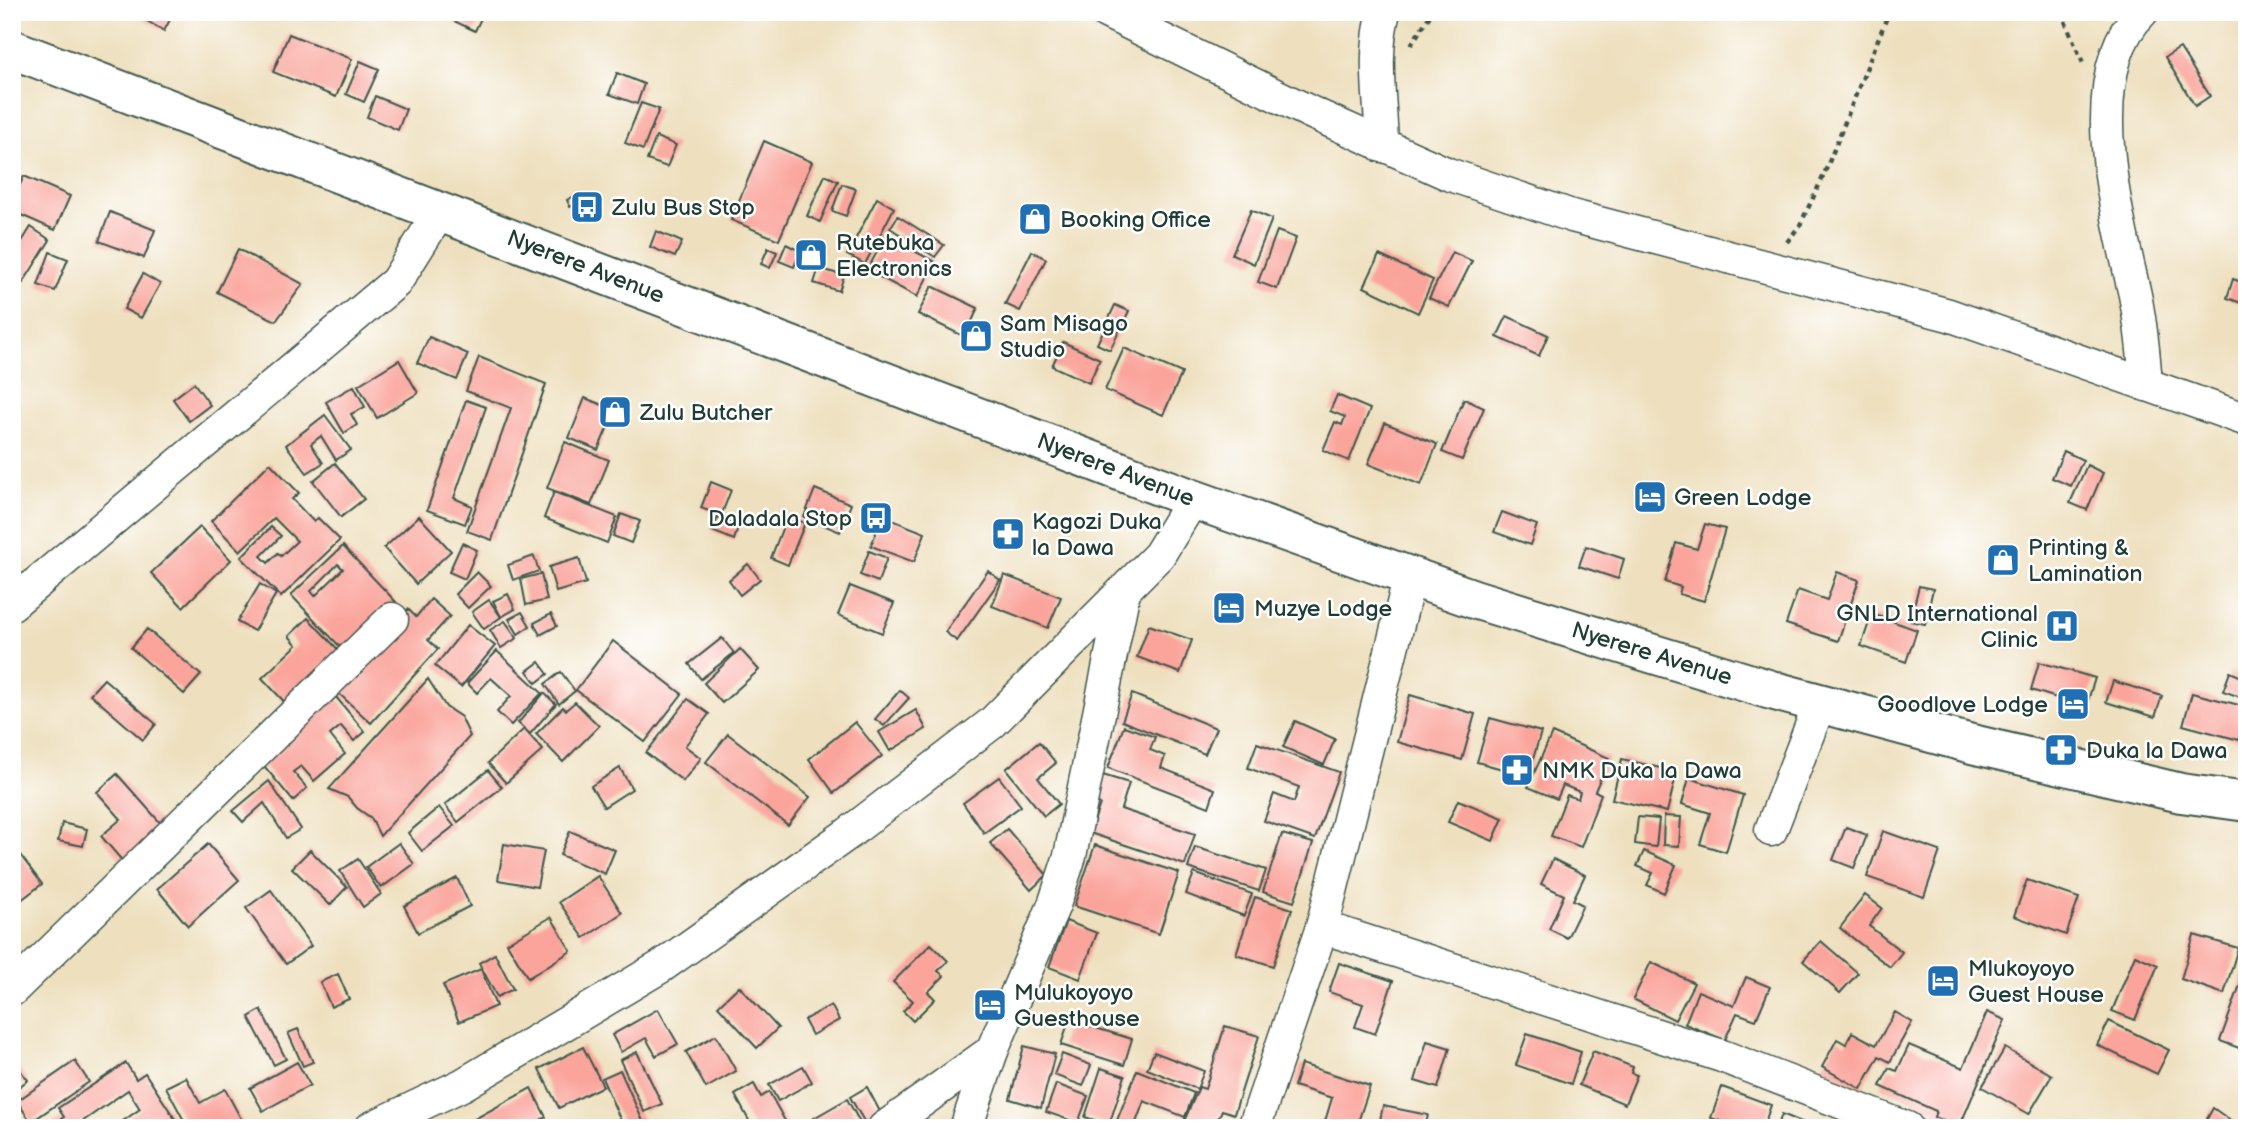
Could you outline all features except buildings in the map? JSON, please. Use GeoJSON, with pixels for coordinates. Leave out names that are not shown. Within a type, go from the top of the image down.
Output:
{"type":"FeatureCollection","features":[{"type":"Feature","properties":{"kind":"main road","name":"Nyerere Avenue"},"geometry":{"type":"LineString","coordinates":[[12,49],[1193,499],[1474,599],[1820,703],[2064,767],[2181,793],[2247,802]]}},
{"type":"Feature","properties":{"kind":"street"},"geometry":{"type":"LineString","coordinates":[[1106,12],[1382,146],[1448,174],[1572,216],[1949,316],[2247,420]]}},
{"type":"Feature","properties":{"kind":"street"},"geometry":{"type":"LineString","coordinates":[[1382,146],[1377,62],[1378,32],[1384,12]]}},
{"type":"Feature","properties":{"kind":"street"},"geometry":{"type":"LineString","coordinates":[[2142,12],[2131,23],[2115,63],[2107,122],[2116,214],[2135,296],[2146,386]]}},
{"type":"Feature","properties":{"kind":"street"},"geometry":{"type":"LineString","coordinates":[[12,604],[396,282],[441,211]]}},
{"type":"Feature","properties":{"kind":"street"},"geometry":{"type":"LineString","coordinates":[[371,1128],[462,1085],[662,966],[849,833],[992,723],[1159,555],[1193,499]]}},
{"type":"Feature","properties":{"kind":"street"},"geometry":{"type":"LineString","coordinates":[[1254,1128],[1322,927],[1410,576]]}},
{"type":"Feature","properties":{"kind":"street"},"geometry":{"type":"LineString","coordinates":[[966,1128],[992,1051],[1054,905],[1070,856],[1124,591]]}},
{"type":"Feature","properties":{"kind":"street"},"geometry":{"type":"LineString","coordinates":[[12,990],[392,619]]}},
{"type":"Feature","properties":{"kind":"street"},"geometry":{"type":"LineString","coordinates":[[1771,830],[1820,703]]}},
{"type":"Feature","properties":{"kind":"street"},"geometry":{"type":"LineString","coordinates":[[1322,927],[1722,1056],[1907,1128]]}},
{"type":"Feature","properties":{"kind":"street"},"geometry":{"type":"LineString","coordinates":[[884,1128],[992,1051]]}},
{"type":"Feature","properties":{"kind":"path"},"geometry":{"type":"LineString","coordinates":[[1763,268],[1800,225],[1823,177],[1889,12]]}},
{"type":"Feature","properties":{"kind":"place","name":"Zulu Bus Stop"},"geometry":{"type":"Point","coordinates":[587,207]}},
{"type":"Feature","properties":{"kind":"place","name":"Booking Office"},"geometry":{"type":"Point","coordinates":[1035,219]}},
{"type":"Feature","properties":{"kind":"place","name":"Rutebuka Electronics"},"geometry":{"type":"Point","coordinates":[811,255]}},
{"type":"Feature","properties":{"kind":"place","name":"Sam Misago Studio"},"geometry":{"type":"Point","coordinates":[976,336]}},
{"type":"Feature","properties":{"kind":"place","name":"Zulu Butcher"},"geometry":{"type":"Point","coordinates":[615,412]}},
{"type":"Feature","properties":{"kind":"place","name":"Green Lodge"},"geometry":{"type":"Point","coordinates":[1650,497]}},
{"type":"Feature","properties":{"kind":"place","name":"Daladala Stop"},"geometry":{"type":"Point","coordinates":[876,518]}},
{"type":"Feature","properties":{"kind":"place","name":"Kagozi Duka la Dawa"},"geometry":{"type":"Point","coordinates":[1008,534]}},
{"type":"Feature","properties":{"kind":"place","name":"Printing & Lamination"},"geometry":{"type":"Point","coordinates":[2003,560]}},
{"type":"Feature","properties":{"kind":"place","name":"Muzye Lodge"},"geometry":{"type":"Point","coordinates":[1229,608]}},
{"type":"Feature","properties":{"kind":"place","name":"GNLD International Clinic"},"geometry":{"type":"Point","coordinates":[2062,626]}},
{"type":"Feature","properties":{"kind":"place","name":"Goodlove Lodge"},"geometry":{"type":"Point","coordinates":[2073,704]}},
{"type":"Feature","properties":{"kind":"place","name":"Duka la Dawa"},"geometry":{"type":"Point","coordinates":[2061,750]}},
{"type":"Feature","properties":{"kind":"place","name":"NMK Duka la Dawa"},"geometry":{"type":"Point","coordinates":[1517,770]}},
{"type":"Feature","properties":{"kind":"place","name":"Mlukoyoyo Guest House"},"geometry":{"type":"Point","coordinates":[1943,981]}},
{"type":"Feature","properties":{"kind":"place","name":"Mulukoyoyo Guesthouse"},"geometry":{"type":"Point","coordinates":[990,1005]}}]}
